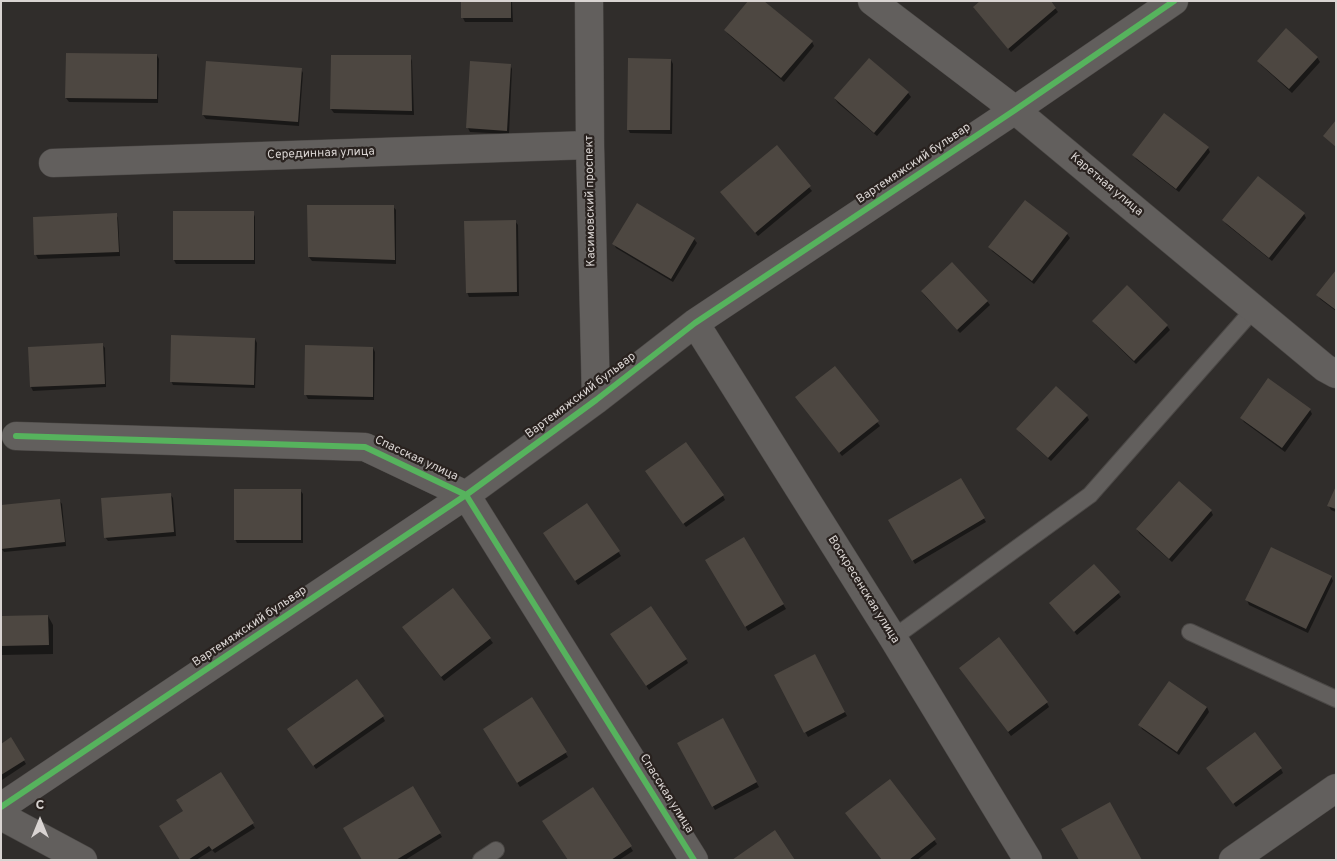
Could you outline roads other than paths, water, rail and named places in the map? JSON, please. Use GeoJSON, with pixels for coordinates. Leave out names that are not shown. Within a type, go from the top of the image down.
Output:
{"type":"FeatureCollection","features":[{"type":"Feature","properties":{"kind":"street","name":"Касимовский проспект"},"geometry":{"type":"LineString","coordinates":[[589,1],[590,146],[596,400]]}},
{"type":"Feature","properties":{"kind":"street","name":"Каретная улица"},"geometry":{"type":"LineString","coordinates":[[872,1],[1015,110],[1325,368],[1336,374]]}},
{"type":"Feature","properties":{"kind":"street","name":"Вартемяжский бульвар"},"geometry":{"type":"LineString","coordinates":[[1,807],[466,495],[596,400],[696,323],[1015,110],[1174,1]]}},
{"type":"Feature","properties":{"kind":"street","name":"Серединная улица"},"geometry":{"type":"LineString","coordinates":[[53,163],[590,146]]}},
{"type":"Feature","properties":{"kind":"street","name":"Воскресенская улица"},"geometry":{"type":"LineString","coordinates":[[696,323],[893,638],[1028,860]]}},
{"type":"Feature","properties":{"kind":"street","name":"Спасская улица"},"geometry":{"type":"LineString","coordinates":[[16,436],[365,447],[466,495],[694,860]]}},
{"type":"Feature","properties":{"kind":"street"},"geometry":{"type":"LineString","coordinates":[[1233,860],[1336,788]]}},
{"type":"Feature","properties":{"kind":"street"},"geometry":{"type":"LineString","coordinates":[[1,816],[83,860]]}},
{"type":"Feature","properties":{"kind":"lane"},"geometry":{"type":"LineString","coordinates":[[893,638],[1090,495],[1254,309]]}},
{"type":"Feature","properties":{"kind":"lane"},"geometry":{"type":"LineString","coordinates":[[1190,632],[1336,699]]}},
{"type":"Feature","properties":{"kind":"lane"},"geometry":{"type":"LineString","coordinates":[[481,860],[496,850]]}}]}
